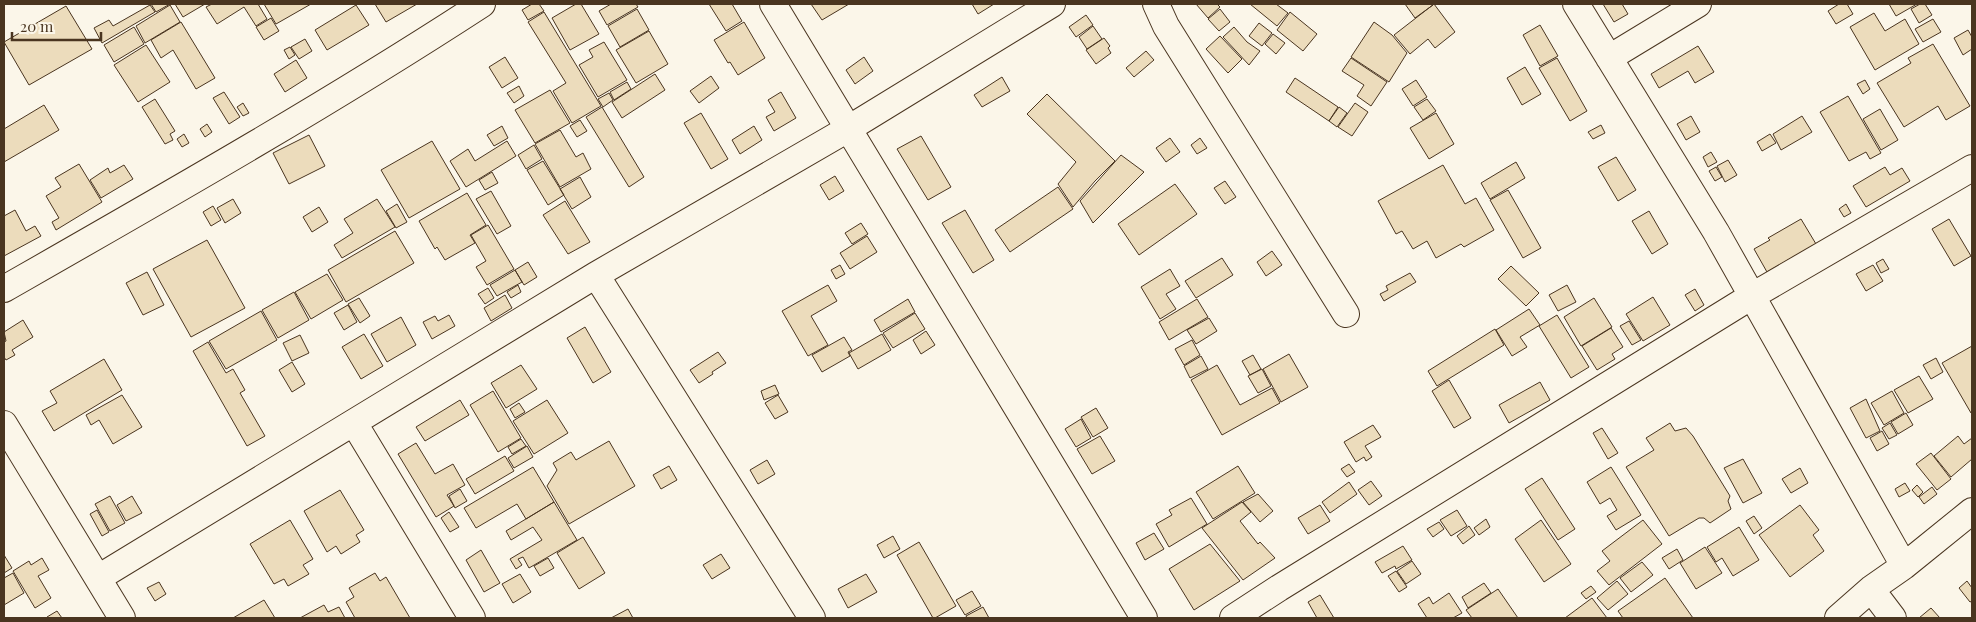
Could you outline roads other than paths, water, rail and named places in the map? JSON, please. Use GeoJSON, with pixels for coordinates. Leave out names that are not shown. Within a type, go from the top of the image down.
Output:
{"type":"FeatureCollection","features":[{"type":"Feature","properties":{"kind":"street"},"geometry":{"type":"LineString","coordinates":[[4,288],[140,211],[379,70],[482,4]]}},
{"type":"Feature","properties":{"kind":"street"},"geometry":{"type":"LineString","coordinates":[[772,4],[1144,618]]}},
{"type":"Feature","properties":{"kind":"street"},"geometry":{"type":"LineString","coordinates":[[98,578],[596,275],[848,129],[1052,4]]}},
{"type":"Feature","properties":{"kind":"street"},"geometry":{"type":"LineString","coordinates":[[1156,4],[1166,26],[1346,314]]}},
{"type":"Feature","properties":{"kind":"street"},"geometry":{"type":"LineString","coordinates":[[1576,4],[1716,232],[1904,566]]}},
{"type":"Feature","properties":{"kind":"street"},"geometry":{"type":"LineString","coordinates":[[1608,58],[1698,4]]}},
{"type":"Feature","properties":{"kind":"street"},"geometry":{"type":"LineString","coordinates":[[1233,618],[1752,296],[1972,168]]}},
{"type":"Feature","properties":{"kind":"street"},"geometry":{"type":"LineString","coordinates":[[596,275],[812,618]]}},
{"type":"Feature","properties":{"kind":"street"},"geometry":{"type":"LineString","coordinates":[[354,423],[472,618]]}},
{"type":"Feature","properties":{"kind":"street"},"geometry":{"type":"LineString","coordinates":[[4,424],[122,618]]}},
{"type":"Feature","properties":{"kind":"street"},"geometry":{"type":"LineString","coordinates":[[1838,618],[1871,589],[1904,566],[1972,511]]}},
{"type":"Feature","properties":{"kind":"street"},"geometry":{"type":"LineString","coordinates":[[1871,589],[1893,618]]}}]}
